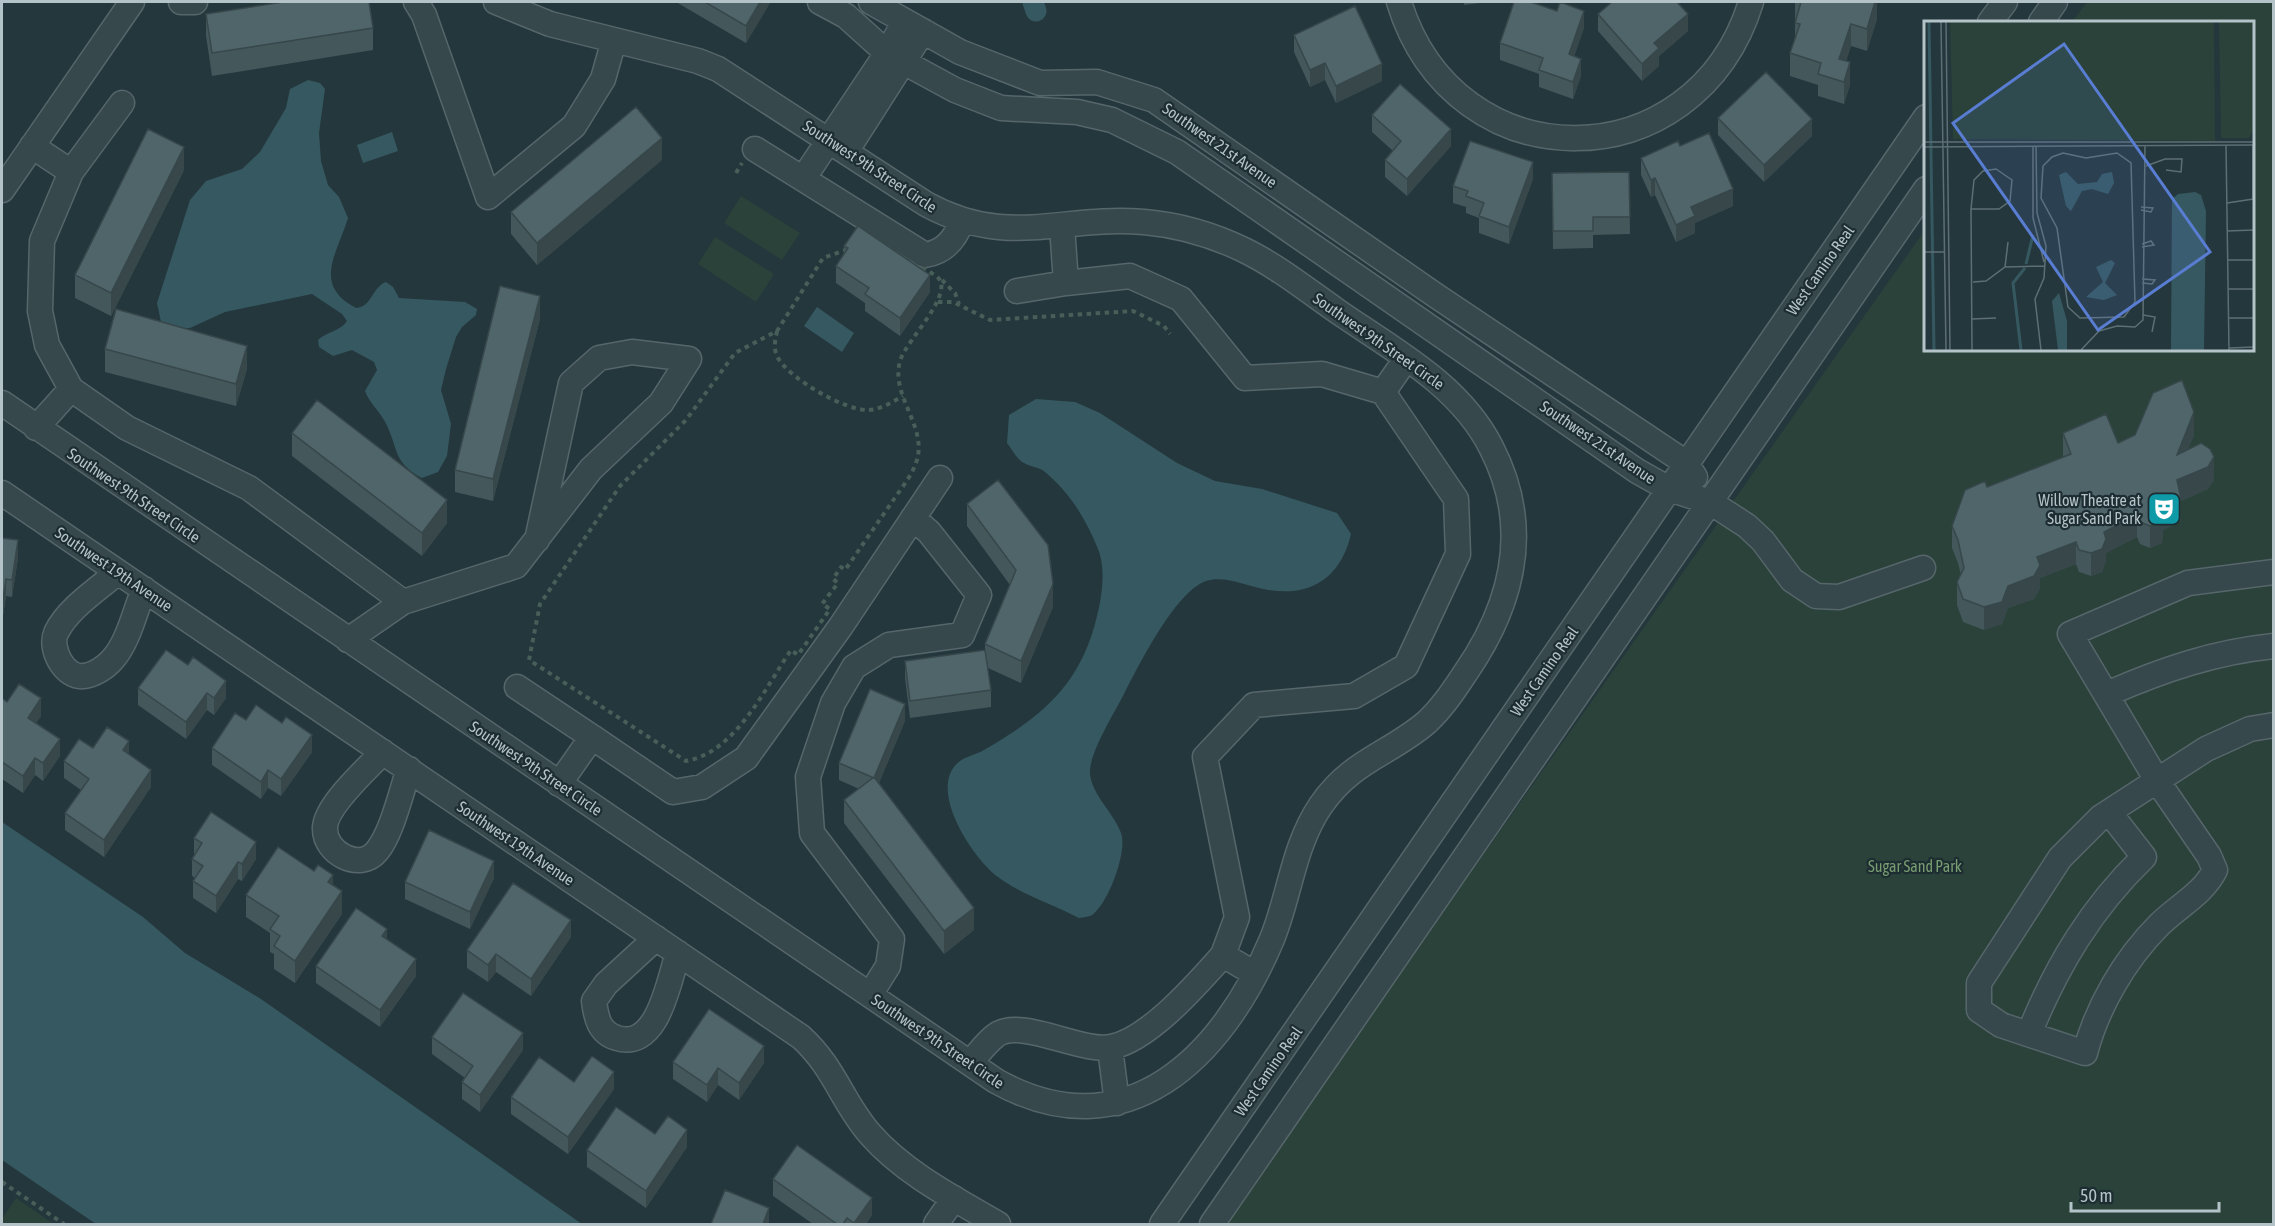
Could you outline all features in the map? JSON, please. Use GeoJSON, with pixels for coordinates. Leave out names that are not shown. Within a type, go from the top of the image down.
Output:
{"type":"FeatureCollection","features":[{"type":"Feature","properties":{"kind":"street"},"geometry":{"type":"LineString","coordinates":[[2,190],[132,2]]}},
{"type":"Feature","properties":{"kind":"street"},"geometry":{"type":"LineString","coordinates":[[181,2],[195,2]]}},
{"type":"Feature","properties":{"kind":"street"},"geometry":{"type":"LineString","coordinates":[[416,2],[424,15],[488,196],[574,126],[603,79],[614,40]]}},
{"type":"Feature","properties":{"kind":"street","name":"Southwest 9th Street Circle"},"geometry":{"type":"LineString","coordinates":[[2,403],[996,1081],[1033,1099],[1073,1106],[1117,1103],[1152,1091],[1186,1069],[1213,1039],[1255,974],[1272,938],[1302,839],[1323,802],[1353,770],[1410,734],[1441,707],[1482,649],[1507,593],[1514,537],[1510,498],[1498,462],[1480,428],[1456,398],[1406,359],[1266,262],[1227,242],[1185,229],[1141,222],[1002,229],[962,221],[926,204],[718,69],[698,61],[550,24],[496,2]]}},
{"type":"Feature","properties":{"kind":"street","name":"Southwest 21st Avenue"},"geometry":{"type":"LineString","coordinates":[[820,2],[846,16],[895,57],[955,90],[1001,108],[1077,112],[1112,120],[1177,152],[1637,471],[1669,489],[1710,502]]}},
{"type":"Feature","properties":{"kind":"street","name":"Southwest 21st Avenue"},"geometry":{"type":"LineString","coordinates":[[871,2],[960,52],[1040,84],[1097,82],[1154,100],[1435,295],[1686,463],[1710,502]]}},
{"type":"Feature","properties":{"kind":"street"},"geometry":{"type":"LineString","coordinates":[[1399,2],[1413,41],[1437,76],[1470,106],[1508,126],[1550,137],[1571,139],[1593,138],[1635,128],[1664,114],[1691,96],[1714,72],[1731,48],[1751,2]]}},
{"type":"Feature","properties":{"kind":"street"},"geometry":{"type":"LineString","coordinates":[[1991,21],[2005,2]]}},
{"type":"Feature","properties":{"kind":"street"},"geometry":{"type":"LineString","coordinates":[[2042,21],[2055,2]]}},
{"type":"Feature","properties":{"kind":"street"},"geometry":{"type":"LineString","coordinates":[[803,179],[838,145],[914,26]]}},
{"type":"Feature","properties":{"kind":"street"},"geometry":{"type":"LineString","coordinates":[[122,103],[71,172],[42,241],[40,311],[47,345],[71,389],[127,428],[249,488],[404,602]]}},
{"type":"Feature","properties":{"kind":"street","name":"West Camino Real"},"geometry":{"type":"LineString","coordinates":[[1162,1224],[1924,120]]}},
{"type":"Feature","properties":{"kind":"street"},"geometry":{"type":"LineString","coordinates":[[32,146],[71,172]]}},
{"type":"Feature","properties":{"kind":"street"},"geometry":{"type":"LineString","coordinates":[[755,149],[925,255],[944,248],[955,238],[962,221]]}},
{"type":"Feature","properties":{"kind":"street"},"geometry":{"type":"LineString","coordinates":[[1212,1224],[1924,192]]}},
{"type":"Feature","properties":{"kind":"street"},"geometry":{"type":"LineString","coordinates":[[1062,226],[1066,283]]}},
{"type":"Feature","properties":{"kind":"street"},"geometry":{"type":"LineString","coordinates":[[970,1063],[996,1034],[1018,1030],[1086,1046],[1110,1048],[1127,1042],[1176,1006],[1224,955],[1237,917],[1205,757],[1254,705],[1354,696],[1406,666],[1458,554],[1456,499],[1383,392],[1322,374],[1245,378],[1181,299],[1130,276],[1017,291]]}},
{"type":"Feature","properties":{"kind":"street"},"geometry":{"type":"LineString","coordinates":[[348,640],[404,602],[516,566],[537,540],[591,469],[662,403],[689,359],[632,352],[599,358],[571,383],[537,540]]}},
{"type":"Feature","properties":{"kind":"street"},"geometry":{"type":"LineString","coordinates":[[1383,392],[1406,359]]}},
{"type":"Feature","properties":{"kind":"street"},"geometry":{"type":"LineString","coordinates":[[36,428],[71,389]]}},
{"type":"Feature","properties":{"kind":"street"},"geometry":{"type":"LineString","coordinates":[[517,687],[673,792],[702,787],[746,759],[940,478]]}},
{"type":"Feature","properties":{"kind":"street","name":"Southwest 19th Avenue"},"geometry":{"type":"LineString","coordinates":[[2,493],[801,1036],[828,1065],[858,1118],[876,1140],[898,1160],[954,1198],[998,1224]]}},
{"type":"Feature","properties":{"kind":"street"},"geometry":{"type":"LineString","coordinates":[[1710,502],[1747,526],[1763,541],[1792,580],[1816,596],[1839,597],[1868,590],[1923,568]]}},
{"type":"Feature","properties":{"kind":"street"},"geometry":{"type":"LineString","coordinates":[[870,995],[888,966],[892,939],[812,833],[808,777],[833,703],[854,667],[889,645],[962,635],[979,595],[929,532],[913,518]]}},
{"type":"Feature","properties":{"kind":"street"},"geometry":{"type":"LineString","coordinates":[[118,572],[70,615],[55,634],[55,651],[62,664],[74,674],[83,676],[99,670],[112,661],[120,648],[144,589]]}},
{"type":"Feature","properties":{"kind":"street"},"geometry":{"type":"LineString","coordinates":[[2274,572],[2188,583],[2070,634],[2158,782],[2209,856],[2216,870],[2209,883],[2159,926],[2121,974],[2093,1023],[2085,1053],[2001,1025],[1979,1010],[1979,983],[2060,858],[2109,812],[2158,782],[2206,749],[2250,729],[2274,725]]}},
{"type":"Feature","properties":{"kind":"street"},"geometry":{"type":"LineString","coordinates":[[2107,694],[2157,672],[2229,650],[2274,646]]}},
{"type":"Feature","properties":{"kind":"street"},"geometry":{"type":"LineString","coordinates":[[559,784],[592,737]]}},
{"type":"Feature","properties":{"kind":"street"},"geometry":{"type":"LineString","coordinates":[[383,752],[333,807],[324,826],[327,841],[337,853],[351,860],[364,860],[377,852],[385,838],[408,769]]}},
{"type":"Feature","properties":{"kind":"street"},"geometry":{"type":"LineString","coordinates":[[2029,1034],[2048,987],[2082,927],[2121,880],[2144,857],[2109,812]]}},
{"type":"Feature","properties":{"kind":"street"},"geometry":{"type":"LineString","coordinates":[[656,938],[606,984],[594,1001],[596,1020],[609,1036],[624,1041],[641,1037],[650,1029],[658,1014],[678,953]]}},
{"type":"Feature","properties":{"kind":"street"},"geometry":{"type":"LineString","coordinates":[[1224,955],[1255,974]]}},
{"type":"Feature","properties":{"kind":"street"},"geometry":{"type":"LineString","coordinates":[[1110,1048],[1117,1103]]}},
{"type":"Feature","properties":{"kind":"street"},"geometry":{"type":"LineString","coordinates":[[936,1224],[954,1198]]}},
{"type":"Feature","properties":{"kind":"path"},"geometry":{"type":"LineString","coordinates":[[941,279],[942,291],[937,302],[912,337],[900,363],[899,386],[918,437],[916,463],[845,570],[841,567],[832,579],[838,583],[822,604],[830,609],[798,655],[791,650],[739,726],[700,758],[686,761],[529,660],[540,604],[620,486],[686,420],[725,363],[747,346],[765,339],[777,330],[823,258],[846,250],[861,230],[869,232],[941,279],[955,293],[959,304]]}},
{"type":"Feature","properties":{"kind":"path"},"geometry":{"type":"LineString","coordinates":[[937,302],[959,304],[990,320],[1133,311],[1164,326],[1170,334]]}},
{"type":"Feature","properties":{"kind":"path"},"geometry":{"type":"LineString","coordinates":[[777,330],[775,351],[783,365],[802,381],[824,394],[854,408],[867,410],[889,405],[903,396]]}},
{"type":"Feature","properties":{"kind":"path"},"geometry":{"type":"LineString","coordinates":[[2,1182],[64,1224]]}},
{"type":"Feature","properties":{"kind":"green space","name":"Sugar Sand Park"},"geometry":{"type":"Polygon","coordinates":[[[2087,2],[2273,2],[2273,1224],[1222,1224],[1924,231],[1924,351],[2254,351],[2254,21],[2073,21],[2087,2]]]}},
{"type":"Feature","properties":{"kind":"green space"},"geometry":{"type":"Polygon","coordinates":[[[741,196],[800,233],[782,260],[724,223],[741,196]]]}},
{"type":"Feature","properties":{"kind":"green space"},"geometry":{"type":"Polygon","coordinates":[[[715,237],[774,274],[756,302],[698,264],[715,237]]]}},
{"type":"Feature","properties":{"kind":"green space"},"geometry":{"type":"Polygon","coordinates":[[[16,1198],[54,1224],[2,1224],[2,1219],[16,1198]]]}},
{"type":"Feature","properties":{"kind":"water"},"geometry":{"type":"Polygon","coordinates":[[[308,80],[320,83],[325,89],[319,133],[321,161],[328,185],[339,197],[348,218],[331,268],[331,279],[335,289],[343,299],[356,308],[369,301],[378,288],[386,282],[393,287],[399,298],[465,302],[477,309],[476,315],[462,327],[456,337],[441,390],[451,424],[447,456],[438,472],[422,478],[405,466],[400,459],[389,429],[365,391],[377,370],[374,362],[352,350],[333,356],[319,347],[318,340],[347,321],[342,314],[312,294],[225,312],[190,328],[170,328],[161,322],[157,303],[190,200],[206,181],[242,169],[260,152],[286,108],[290,89],[308,80]]]}},
{"type":"Feature","properties":{"kind":"water"},"geometry":{"type":"Polygon","coordinates":[[[392,132],[398,151],[363,163],[357,145],[392,132]]]}},
{"type":"Feature","properties":{"kind":"water"},"geometry":{"type":"Polygon","coordinates":[[[817,307],[854,333],[842,352],[804,326],[817,307]]]}},
{"type":"Feature","properties":{"kind":"water"},"geometry":{"type":"Polygon","coordinates":[[[1036,399],[1075,402],[1100,413],[1177,463],[1215,481],[1262,489],[1337,513],[1351,534],[1340,562],[1322,581],[1311,587],[1284,591],[1268,590],[1229,580],[1206,581],[1182,599],[1170,614],[1103,733],[1091,765],[1091,781],[1094,788],[1121,833],[1122,852],[1115,877],[1104,900],[1092,915],[1079,918],[1017,889],[988,868],[966,839],[957,822],[950,804],[948,788],[951,773],[960,761],[1005,737],[1041,711],[1057,696],[1081,661],[1099,608],[1102,591],[1102,565],[1083,517],[1054,480],[1043,470],[1021,462],[1007,443],[1009,415],[1036,399]]]}},
{"type":"Feature","properties":{"kind":"water"},"geometry":{"type":"Polygon","coordinates":[[[2,822],[143,917],[185,953],[261,999],[582,1224],[96,1224],[2,1160],[2,822]]]}},
{"type":"Feature","properties":{"kind":"building"},"geometry":{"type":"Polygon","coordinates":[[[283,2],[369,2],[373,28],[212,53],[206,14],[283,2]]]}},
{"type":"Feature","properties":{"kind":"building"},"geometry":{"type":"Polygon","coordinates":[[[705,2],[760,2],[746,26],[705,2]]]}},
{"type":"Feature","properties":{"kind":"building"},"geometry":{"type":"Polygon","coordinates":[[[1514,2],[1531,2],[1557,11],[1560,2],[1584,11],[1569,54],[1581,59],[1573,82],[1539,70],[1543,58],[1500,43],[1514,2]]]}},
{"type":"Feature","properties":{"kind":"building"},"geometry":{"type":"Polygon","coordinates":[[[1612,2],[1677,2],[1688,14],[1654,43],[1659,48],[1642,64],[1598,14],[1612,2]]]}},
{"type":"Feature","properties":{"kind":"building"},"geometry":{"type":"Polygon","coordinates":[[[1801,2],[1875,2],[1867,29],[1851,24],[1839,59],[1850,62],[1844,82],[1818,74],[1821,63],[1790,53],[1800,24],[1795,23],[1801,2]]]}},
{"type":"Feature","properties":{"kind":"building"},"geometry":{"type":"Polygon","coordinates":[[[1355,6],[1382,64],[1336,86],[1325,63],[1310,70],[1294,35],[1355,6]]]}},
{"type":"Feature","properties":{"kind":"building"},"geometry":{"type":"Polygon","coordinates":[[[1766,72],[1812,119],[1764,165],[1718,118],[1766,72]]]}},
{"type":"Feature","properties":{"kind":"building"},"geometry":{"type":"Polygon","coordinates":[[[1400,84],[1451,129],[1407,179],[1385,160],[1401,141],[1372,115],[1400,84]]]}},
{"type":"Feature","properties":{"kind":"building"},"geometry":{"type":"Polygon","coordinates":[[[636,107],[662,138],[537,243],[511,212],[636,107]]]}},
{"type":"Feature","properties":{"kind":"building"},"geometry":{"type":"Polygon","coordinates":[[[148,129],[184,147],[111,293],[75,275],[148,129]]]}},
{"type":"Feature","properties":{"kind":"building"},"geometry":{"type":"Polygon","coordinates":[[[1709,133],[1733,189],[1691,207],[1695,216],[1676,225],[1655,178],[1651,180],[1641,158],[1678,141],[1680,146],[1709,133]]]}},
{"type":"Feature","properties":{"kind":"building"},"geometry":{"type":"Polygon","coordinates":[[[1470,141],[1533,162],[1509,227],[1479,216],[1484,203],[1466,196],[1468,191],[1453,186],[1470,141]]]}},
{"type":"Feature","properties":{"kind":"building"},"geometry":{"type":"Polygon","coordinates":[[[1629,172],[1630,217],[1593,217],[1593,231],[1553,231],[1552,173],[1629,172]]]}},
{"type":"Feature","properties":{"kind":"building"},"geometry":{"type":"Polygon","coordinates":[[[858,226],[930,275],[900,318],[865,294],[869,288],[836,266],[848,248],[844,246],[858,226]]]}},
{"type":"Feature","properties":{"kind":"building"},"geometry":{"type":"Polygon","coordinates":[[[500,286],[540,296],[493,479],[455,470],[500,286]]]}},
{"type":"Feature","properties":{"kind":"building"},"geometry":{"type":"Polygon","coordinates":[[[116,309],[247,346],[236,384],[105,349],[116,309]]]}},
{"type":"Feature","properties":{"kind":"building"},"geometry":{"type":"Polygon","coordinates":[[[2182,380],[2194,412],[2177,455],[2201,443],[2210,449],[2214,457],[2208,467],[2177,480],[2181,498],[2163,508],[2162,520],[2150,526],[2140,522],[2137,514],[2104,532],[2106,539],[2102,549],[2091,553],[2079,550],[2076,542],[2037,557],[2040,565],[2034,576],[2008,586],[2002,602],[1984,607],[1963,599],[1957,582],[1964,568],[1958,540],[1952,526],[1965,490],[1985,481],[1987,487],[2071,454],[2063,433],[2106,414],[2118,443],[2135,435],[2153,393],[2182,380]]]}},
{"type":"Feature","properties":{"kind":"building"},"geometry":{"type":"Polygon","coordinates":[[[317,400],[447,500],[422,533],[292,433],[317,400]]]}},
{"type":"Feature","properties":{"kind":"building"},"geometry":{"type":"Polygon","coordinates":[[[998,480],[1048,545],[1053,584],[1021,661],[985,644],[1016,570],[967,504],[998,480]]]}},
{"type":"Feature","properties":{"kind":"building"},"geometry":{"type":"Polygon","coordinates":[[[2,538],[18,540],[12,580],[6,579],[2,605],[2,538]]]}},
{"type":"Feature","properties":{"kind":"building"},"geometry":{"type":"Polygon","coordinates":[[[166,650],[188,665],[193,657],[226,681],[214,698],[207,693],[186,722],[138,688],[166,650]]]}},
{"type":"Feature","properties":{"kind":"building"},"geometry":{"type":"Polygon","coordinates":[[[985,650],[991,690],[910,701],[905,661],[985,650]]]}},
{"type":"Feature","properties":{"kind":"building"},"geometry":{"type":"Polygon","coordinates":[[[19,684],[41,698],[28,718],[60,739],[43,763],[35,758],[23,776],[2,762],[2,698],[7,702],[19,684]]]}},
{"type":"Feature","properties":{"kind":"building"},"geometry":{"type":"Polygon","coordinates":[[[870,689],[905,704],[874,778],[839,763],[870,689]]]}},
{"type":"Feature","properties":{"kind":"building"},"geometry":{"type":"Polygon","coordinates":[[[256,705],[282,723],[286,717],[312,735],[281,779],[268,770],[261,782],[212,748],[235,713],[246,720],[256,705]]]}},
{"type":"Feature","properties":{"kind":"building"},"geometry":{"type":"Polygon","coordinates":[[[107,727],[129,741],[123,750],[151,770],[104,840],[65,813],[89,779],[64,761],[79,739],[93,748],[107,727]]]}},
{"type":"Feature","properties":{"kind":"building"},"geometry":{"type":"Polygon","coordinates":[[[874,777],[974,908],[944,931],[844,800],[874,777]]]}},
{"type":"Feature","properties":{"kind":"building"},"geometry":{"type":"Polygon","coordinates":[[[211,812],[256,842],[242,864],[238,862],[216,896],[193,881],[203,866],[192,859],[202,843],[194,838],[211,812]]]}},
{"type":"Feature","properties":{"kind":"building"},"geometry":{"type":"Polygon","coordinates":[[[429,830],[494,861],[470,912],[405,882],[429,830]]]}},
{"type":"Feature","properties":{"kind":"building"},"geometry":{"type":"Polygon","coordinates":[[[278,847],[314,871],[318,865],[333,875],[328,882],[342,891],[295,961],[274,946],[280,936],[270,929],[279,916],[246,895],[278,847]]]}},
{"type":"Feature","properties":{"kind":"building"},"geometry":{"type":"Polygon","coordinates":[[[513,883],[571,920],[531,979],[496,954],[488,965],[467,950],[513,883]]]}},
{"type":"Feature","properties":{"kind":"building"},"geometry":{"type":"Polygon","coordinates":[[[356,908],[387,929],[382,936],[416,959],[380,1010],[316,966],[356,908]]]}},
{"type":"Feature","properties":{"kind":"building"},"geometry":{"type":"Polygon","coordinates":[[[463,993],[523,1033],[480,1095],[462,1082],[473,1066],[432,1037],[463,993]]]}},
{"type":"Feature","properties":{"kind":"building"},"geometry":{"type":"Polygon","coordinates":[[[709,1009],[764,1046],[739,1083],[718,1068],[707,1085],[673,1062],[709,1009]]]}},
{"type":"Feature","properties":{"kind":"building"},"geometry":{"type":"Polygon","coordinates":[[[592,1056],[614,1072],[568,1137],[511,1097],[539,1057],[574,1082],[592,1056]]]}},
{"type":"Feature","properties":{"kind":"building"},"geometry":{"type":"Polygon","coordinates":[[[616,1107],[655,1134],[668,1116],[687,1130],[646,1191],[587,1150],[616,1107]]]}},
{"type":"Feature","properties":{"kind":"building"},"geometry":{"type":"Polygon","coordinates":[[[797,1145],[872,1198],[854,1223],[847,1218],[843,1224],[837,1224],[773,1179],[797,1145]]]}},
{"type":"Feature","properties":{"kind":"building"},"geometry":{"type":"Polygon","coordinates":[[[725,1190],[769,1208],[763,1224],[711,1224],[725,1190]]]}},
{"type":"Feature","properties":{"kind":"waterway"},"geometry":{"type":"LineString","coordinates":[[1033,2],[1036,11]]}},
{"type":"Feature","properties":{"kind":"place","name":"Willow Theatre at Sugar Sand Park"},"geometry":{"type":"Point","coordinates":[2164,509]}}]}
